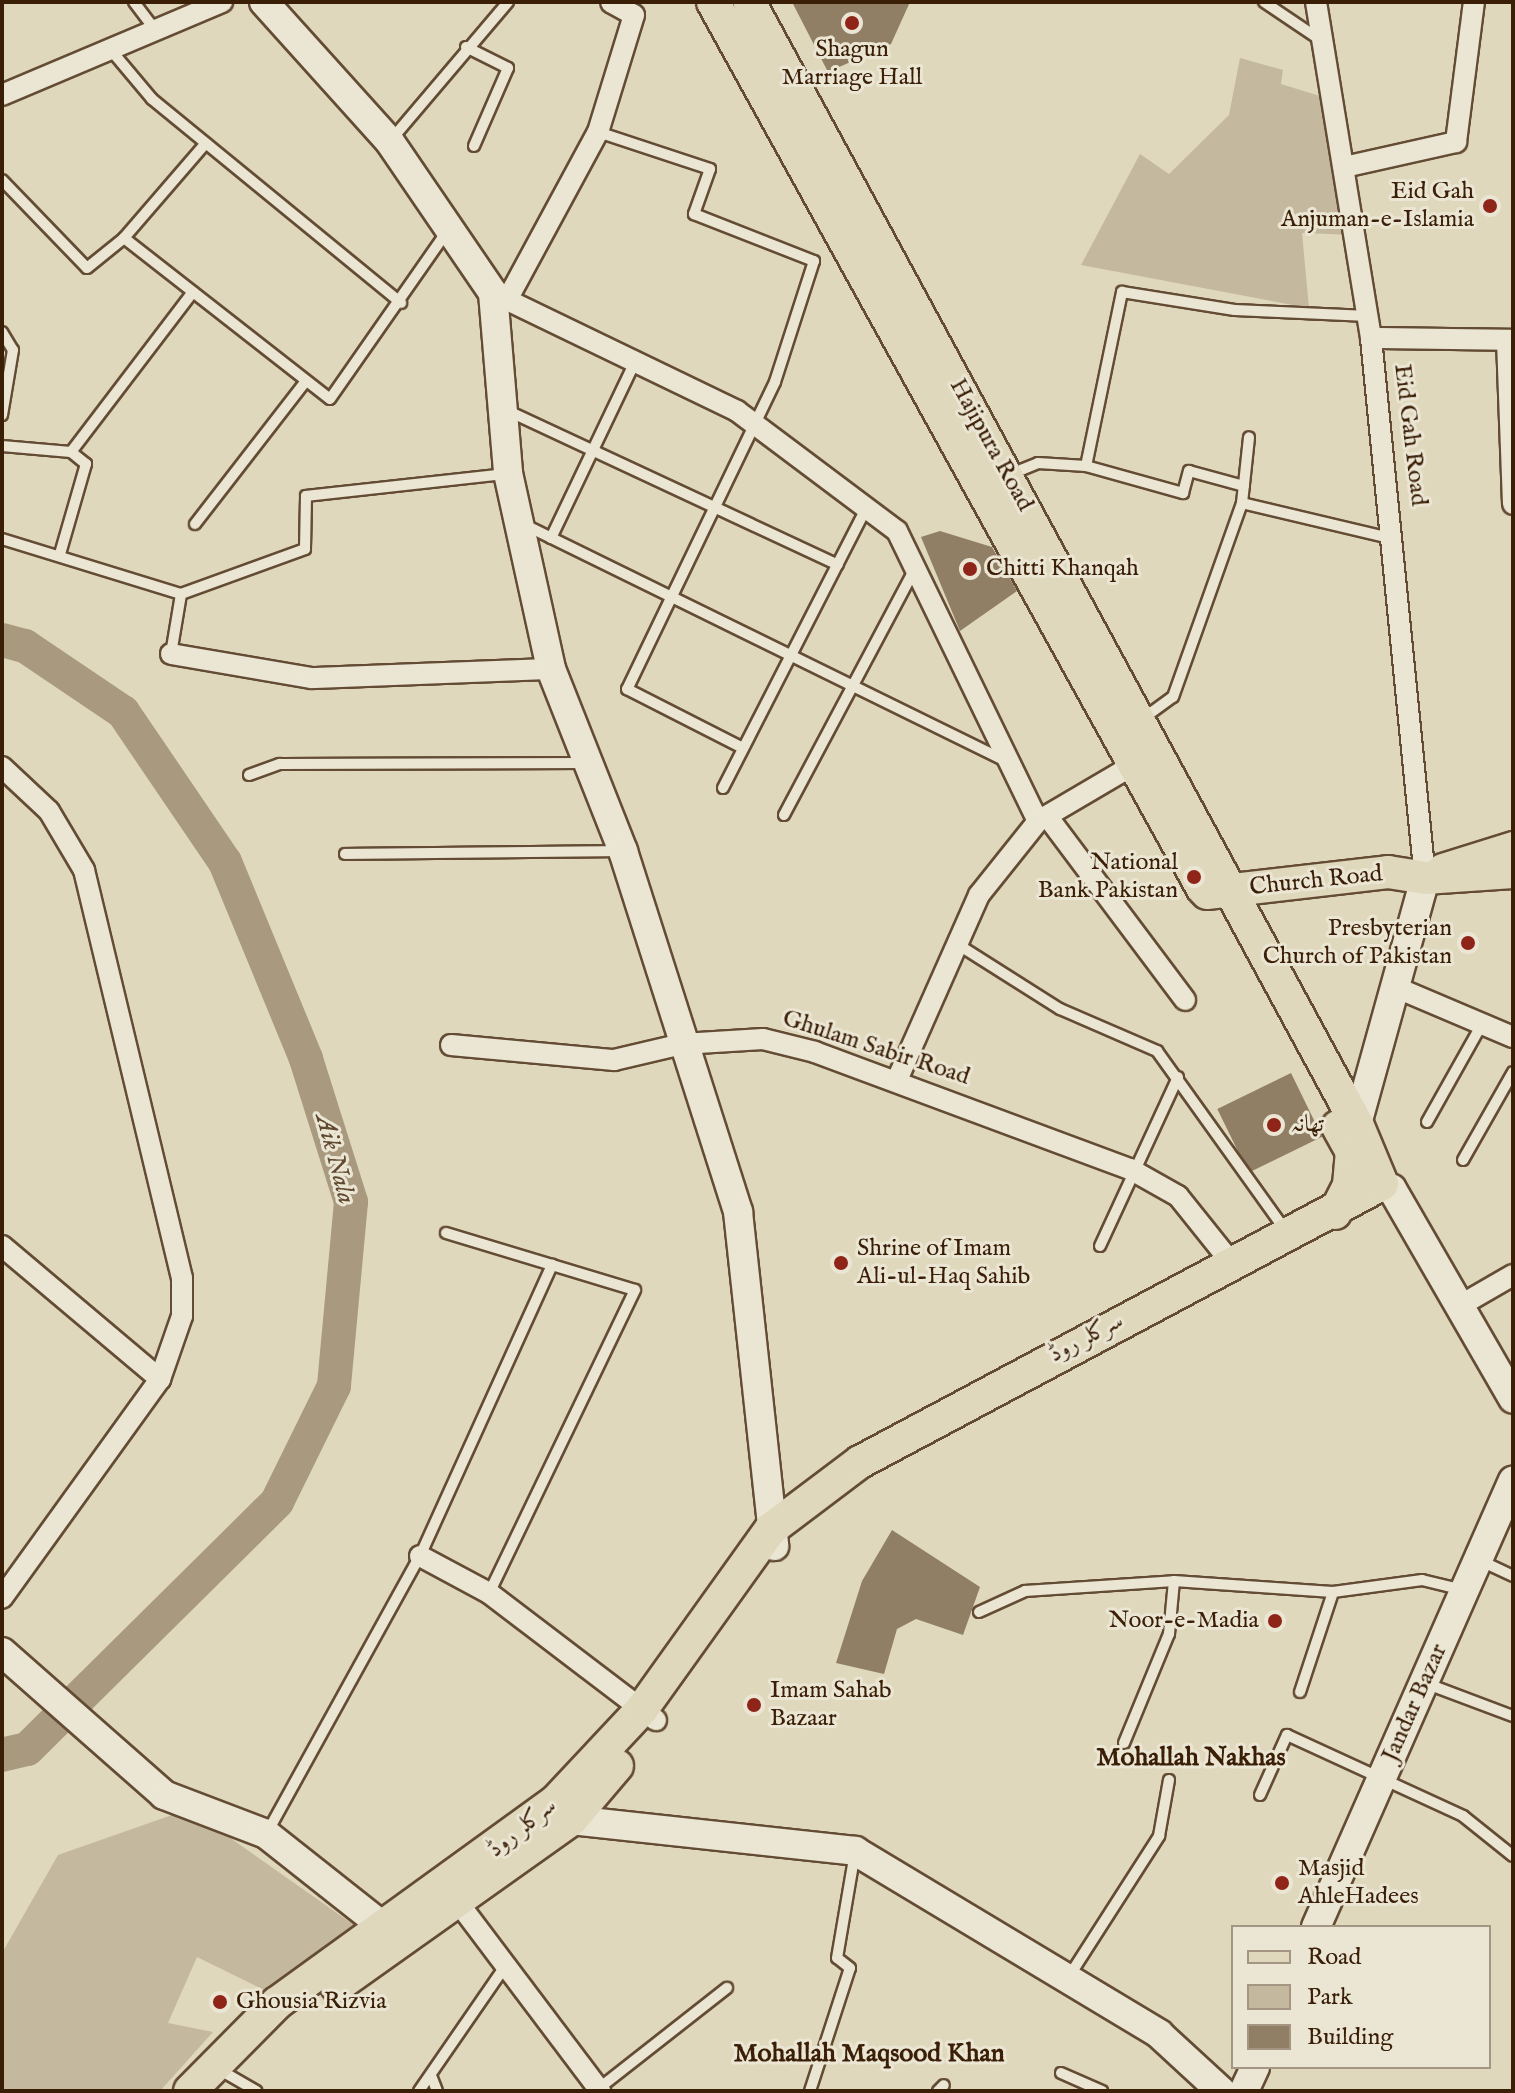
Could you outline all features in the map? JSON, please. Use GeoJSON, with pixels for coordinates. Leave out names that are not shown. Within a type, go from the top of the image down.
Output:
{"type":"FeatureCollection","features":[{"type":"Feature","properties":{"kind":"main road"},"geometry":{"type":"LineString","coordinates":[[713,2],[1144,759]]}},
{"type":"Feature","properties":{"kind":"main road","name":"Hajipura Road"},"geometry":{"type":"LineString","coordinates":[[749,2],[1140,721],[1144,759],[1216,892]]}},
{"type":"Feature","properties":{"kind":"main road","name":"Church Road"},"geometry":{"type":"LineString","coordinates":[[1425,878],[1513,848]]}},
{"type":"Feature","properties":{"kind":"main road","name":"Church Road"},"geometry":{"type":"LineString","coordinates":[[1216,892],[1388,872],[1425,878],[1513,872]]}},
{"type":"Feature","properties":{"kind":"main road"},"geometry":{"type":"LineString","coordinates":[[1216,892],[1357,1124],[1382,1184]]}},
{"type":"Feature","properties":{"kind":"main road"},"geometry":{"type":"LineString","coordinates":[[1216,892],[1352,1152],[1349,1185],[1335,1213]]}},
{"type":"Feature","properties":{"kind":"main road","name":"سرکلر روڈ"},"geometry":{"type":"LineString","coordinates":[[190,2091],[277,2003],[393,1934],[460,1905],[571,1820],[773,1540],[800,1510],[860,1462],[1087,1336],[1234,1266],[1335,1213],[1382,1184]]}},
{"type":"Feature","properties":{"kind":"main road","name":"سرکلر روڈ"},"geometry":{"type":"LineString","coordinates":[[220,2082],[292,2016],[555,1802],[649,1714]]}},
{"type":"Feature","properties":{"kind":"street"},"geometry":{"type":"LineString","coordinates":[[2,95],[222,2]]}},
{"type":"Feature","properties":{"kind":"street"},"geometry":{"type":"LineString","coordinates":[[264,2],[390,142],[500,297],[753,423],[897,531],[1009,763],[1042,819],[1185,1000]]}},
{"type":"Feature","properties":{"kind":"street"},"geometry":{"type":"LineString","coordinates":[[611,2],[634,15],[598,132],[500,297],[508,473],[551,669],[592,763],[623,851],[738,1212],[773,1540]]}},
{"type":"Feature","properties":{"kind":"street","name":"Eid Gah Road"},"geometry":{"type":"LineString","coordinates":[[1316,2],[1371,338],[1396,539],[1425,878]]}},
{"type":"Feature","properties":{"kind":"street"},"geometry":{"type":"LineString","coordinates":[[1344,167],[1456,142],[1474,2]]}},
{"type":"Feature","properties":{"kind":"street"},"geometry":{"type":"LineString","coordinates":[[1371,338],[1510,340],[1513,504]]}},
{"type":"Feature","properties":{"kind":"street"},"geometry":{"type":"LineString","coordinates":[[171,654],[312,678],[551,669]]}},
{"type":"Feature","properties":{"kind":"street"},"geometry":{"type":"LineString","coordinates":[[897,1080],[955,943],[979,895],[1042,819],[1144,759]]}},
{"type":"Feature","properties":{"kind":"street"},"geometry":{"type":"LineString","coordinates":[[2,767],[49,811],[84,870],[182,1278],[177,1345],[160,1379],[2,1598]]}},
{"type":"Feature","properties":{"kind":"street"},"geometry":{"type":"LineString","coordinates":[[1357,1124],[1425,878]]}},
{"type":"Feature","properties":{"kind":"street"},"geometry":{"type":"LineString","coordinates":[[1395,987],[1513,1037]]}},
{"type":"Feature","properties":{"kind":"street","name":"Ghulam Sabir Road"},"geometry":{"type":"LineString","coordinates":[[451,1045],[614,1060],[682,1044],[763,1039],[897,1080],[1130,1169],[1178,1196],[1234,1266]]}},
{"type":"Feature","properties":{"kind":"street"},"geometry":{"type":"LineString","coordinates":[[1382,1184],[1392,1189],[1513,1399]]}},
{"type":"Feature","properties":{"kind":"street"},"geometry":{"type":"LineString","coordinates":[[2,1246],[160,1379]]}},
{"type":"Feature","properties":{"kind":"street"},"geometry":{"type":"LineString","coordinates":[[1461,1305],[1513,1275]]}},
{"type":"Feature","properties":{"kind":"street","name":"Jandar Bazar"},"geometry":{"type":"LineString","coordinates":[[1317,1925],[1513,1480]]}},
{"type":"Feature","properties":{"kind":"street"},"geometry":{"type":"LineString","coordinates":[[420,1556],[489,1593],[649,1714]]}},
{"type":"Feature","properties":{"kind":"street"},"geometry":{"type":"LineString","coordinates":[[2,1652],[164,1795],[266,1834],[393,1934]]}},
{"type":"Feature","properties":{"kind":"street"},"geometry":{"type":"LineString","coordinates":[[571,1820],[855,1851],[1065,1981],[1159,2034],[1221,2091]]}},
{"type":"Feature","properties":{"kind":"street"},"geometry":{"type":"LineString","coordinates":[[460,1905],[599,2090]]}},
{"type":"Feature","properties":{"kind":"street"},"geometry":{"type":"LineString","coordinates":[[1244,2091],[1254,2069]]}},
{"type":"Feature","properties":{"kind":"lane"},"geometry":{"type":"LineString","coordinates":[[134,2],[157,32]]}},
{"type":"Feature","properties":{"kind":"lane"},"geometry":{"type":"LineString","coordinates":[[390,142],[466,47],[508,2]]}},
{"type":"Feature","properties":{"kind":"lane"},"geometry":{"type":"LineString","coordinates":[[1264,2],[1324,42]]}},
{"type":"Feature","properties":{"kind":"lane"},"geometry":{"type":"LineString","coordinates":[[466,47],[508,68],[474,146]]}},
{"type":"Feature","properties":{"kind":"lane"},"geometry":{"type":"LineString","coordinates":[[110,49],[152,99],[401,303]]}},
{"type":"Feature","properties":{"kind":"lane"},"geometry":{"type":"LineString","coordinates":[[598,132],[710,169],[694,214],[814,261],[775,382],[753,423],[719,509],[627,689],[743,748]]}},
{"type":"Feature","properties":{"kind":"lane"},"geometry":{"type":"LineString","coordinates":[[2,180],[87,268],[124,238],[206,143]]}},
{"type":"Feature","properties":{"kind":"lane"},"geometry":{"type":"LineString","coordinates":[[124,238],[330,399],[401,303],[449,228]]}},
{"type":"Feature","properties":{"kind":"lane"},"geometry":{"type":"LineString","coordinates":[[71,452],[193,292]]}},
{"type":"Feature","properties":{"kind":"lane"},"geometry":{"type":"LineString","coordinates":[[1086,466],[1122,292],[1235,310],[1368,316]]}},
{"type":"Feature","properties":{"kind":"lane"},"geometry":{"type":"LineString","coordinates":[[2,332],[13,350],[2,415]]}},
{"type":"Feature","properties":{"kind":"lane"},"geometry":{"type":"LineString","coordinates":[[551,538],[635,362]]}},
{"type":"Feature","properties":{"kind":"lane"},"geometry":{"type":"LineString","coordinates":[[195,524],[306,381]]}},
{"type":"Feature","properties":{"kind":"lane"},"geometry":{"type":"LineString","coordinates":[[504,409],[838,565]]}},
{"type":"Feature","properties":{"kind":"lane"},"geometry":{"type":"LineString","coordinates":[[1140,721],[1173,697],[1242,503],[1249,437]]}},
{"type":"Feature","properties":{"kind":"lane"},"geometry":{"type":"LineString","coordinates":[[2,446],[71,452],[86,464],[60,554]]}},
{"type":"Feature","properties":{"kind":"lane"},"geometry":{"type":"LineString","coordinates":[[1008,476],[1038,463],[1086,466],[1183,493],[1189,471],[1244,486]]}},
{"type":"Feature","properties":{"kind":"lane"},"geometry":{"type":"LineString","coordinates":[[2,539],[60,554],[181,594],[305,549],[306,496],[508,473]]}},
{"type":"Feature","properties":{"kind":"lane"},"geometry":{"type":"LineString","coordinates":[[1242,503],[1396,539]]}},
{"type":"Feature","properties":{"kind":"lane"},"geometry":{"type":"LineString","coordinates":[[723,788],[866,508]]}},
{"type":"Feature","properties":{"kind":"lane"},"geometry":{"type":"LineString","coordinates":[[521,523],[1009,763]]}},
{"type":"Feature","properties":{"kind":"lane"},"geometry":{"type":"LineString","coordinates":[[784,815],[915,568]]}},
{"type":"Feature","properties":{"kind":"lane"},"geometry":{"type":"LineString","coordinates":[[171,654],[181,594]]}},
{"type":"Feature","properties":{"kind":"lane"},"geometry":{"type":"LineString","coordinates":[[249,775],[280,764],[592,763]]}},
{"type":"Feature","properties":{"kind":"lane"},"geometry":{"type":"LineString","coordinates":[[345,854],[623,851]]}},
{"type":"Feature","properties":{"kind":"lane"},"geometry":{"type":"LineString","coordinates":[[955,943],[1060,1009],[1157,1051],[1290,1236]]}},
{"type":"Feature","properties":{"kind":"lane"},"geometry":{"type":"LineString","coordinates":[[1427,1122],[1482,1024]]}},
{"type":"Feature","properties":{"kind":"lane"},"geometry":{"type":"LineString","coordinates":[[1463,1160],[1513,1072]]}},
{"type":"Feature","properties":{"kind":"lane"},"geometry":{"type":"LineString","coordinates":[[1100,1246],[1130,1169],[1178,1077]]}},
{"type":"Feature","properties":{"kind":"lane"},"geometry":{"type":"LineString","coordinates":[[446,1233],[635,1290],[489,1593]]}},
{"type":"Feature","properties":{"kind":"lane"},"geometry":{"type":"LineString","coordinates":[[266,1834],[420,1556],[552,1265]]}},
{"type":"Feature","properties":{"kind":"lane"},"geometry":{"type":"LineString","coordinates":[[1478,1559],[1513,1576]]}},
{"type":"Feature","properties":{"kind":"lane"},"geometry":{"type":"LineString","coordinates":[[979,1612],[1025,1591],[1174,1581],[1333,1592],[1422,1580],[1465,1590]]}},
{"type":"Feature","properties":{"kind":"lane"},"geometry":{"type":"LineString","coordinates":[[1124,1743],[1169,1634],[1174,1581]]}},
{"type":"Feature","properties":{"kind":"lane"},"geometry":{"type":"LineString","coordinates":[[1300,1692],[1333,1592]]}},
{"type":"Feature","properties":{"kind":"lane"},"geometry":{"type":"LineString","coordinates":[[1424,1682],[1513,1716]]}},
{"type":"Feature","properties":{"kind":"lane"},"geometry":{"type":"LineString","coordinates":[[1260,1795],[1287,1735],[1383,1776],[1463,1816],[1509,1853],[1513,1838]]}},
{"type":"Feature","properties":{"kind":"lane"},"geometry":{"type":"LineString","coordinates":[[1065,1981],[1118,1909],[1159,1836],[1169,1780]]}},
{"type":"Feature","properties":{"kind":"lane"},"geometry":{"type":"LineString","coordinates":[[810,2091],[850,1968],[837,1958],[855,1851]]}},
{"type":"Feature","properties":{"kind":"lane"},"geometry":{"type":"LineString","coordinates":[[419,2091],[432,2078],[507,1965]]}},
{"type":"Feature","properties":{"kind":"lane"},"geometry":{"type":"LineString","coordinates":[[599,2090],[727,1988]]}},
{"type":"Feature","properties":{"kind":"lane"},"geometry":{"type":"LineString","coordinates":[[1061,2073],[1102,2091]]}},
{"type":"Feature","properties":{"kind":"lane"},"geometry":{"type":"LineString","coordinates":[[432,2078],[437,2091]]}},
{"type":"Feature","properties":{"kind":"lane"},"geometry":{"type":"LineString","coordinates":[[220,2082],[256,2091]]}},
{"type":"Feature","properties":{"kind":"green space"},"geometry":{"type":"Polygon","coordinates":[[[1240,58],[1283,70],[1281,84],[1333,100],[1355,235],[1302,233],[1309,308],[1081,265],[1140,154],[1169,174],[1229,115],[1240,58]]]}},
{"type":"Feature","properties":{"kind":"green space"},"geometry":{"type":"Polygon","coordinates":[[[189,1809],[354,1925],[268,1992],[197,1957],[168,2023],[213,2032],[160,2091],[2,2091],[2,1953],[58,1855],[189,1809]]]}},
{"type":"Feature","properties":{"kind":"building","name":"Shagun Marriage Hall"},"geometry":{"type":"Polygon","coordinates":[[[792,2],[910,2],[891,44],[828,72],[792,2]]]}},
{"type":"Feature","properties":{"kind":"building","name":"Chitti Khanqah"},"geometry":{"type":"Polygon","coordinates":[[[940,531],[992,547],[1017,591],[960,631],[921,537],[940,531]]]}},
{"type":"Feature","properties":{"kind":"building","name":"تھانہ"},"geometry":{"type":"Polygon","coordinates":[[[1291,1073],[1322,1137],[1248,1173],[1217,1109],[1291,1073]]]}},
{"type":"Feature","properties":{"kind":"building"},"geometry":{"type":"Polygon","coordinates":[[[892,1530],[980,1587],[963,1635],[916,1619],[897,1629],[884,1674],[836,1663],[862,1581],[892,1530]]]}},
{"type":"Feature","properties":{"kind":"waterway","name":"Aik Nala"},"geometry":{"type":"LineString","coordinates":[[2,640],[25,646],[123,712],[225,862],[306,1059],[351,1202],[334,1386],[277,1502],[27,1749],[2,1755]]}},
{"type":"Feature","properties":{"kind":"place","name":"Shagun Marriage Hall"},"geometry":{"type":"Point","coordinates":[852,23]}},
{"type":"Feature","properties":{"kind":"place","name":"Eid Gah Anjuman-e-Islamia"},"geometry":{"type":"Point","coordinates":[1490,206]}},
{"type":"Feature","properties":{"kind":"place","name":"Chitti Khanqah"},"geometry":{"type":"Point","coordinates":[970,569]}},
{"type":"Feature","properties":{"kind":"place","name":"National Bank Pakistan"},"geometry":{"type":"Point","coordinates":[1194,877]}},
{"type":"Feature","properties":{"kind":"place","name":"Presbyterian Church of Pakistan"},"geometry":{"type":"Point","coordinates":[1468,943]}},
{"type":"Feature","properties":{"kind":"place","name":"تھانہ"},"geometry":{"type":"Point","coordinates":[1274,1125]}},
{"type":"Feature","properties":{"kind":"place","name":"Shrine of Imam Ali-ul-Haq Sahib"},"geometry":{"type":"Point","coordinates":[841,1263]}},
{"type":"Feature","properties":{"kind":"place","name":"Noor-e-Madia"},"geometry":{"type":"Point","coordinates":[1275,1621]}},
{"type":"Feature","properties":{"kind":"place","name":"Imam Sahab Bazaar"},"geometry":{"type":"Point","coordinates":[754,1705]}},
{"type":"Feature","properties":{"kind":"place","name":"Masjid AhleHadees"},"geometry":{"type":"Point","coordinates":[1282,1883]}},
{"type":"Feature","properties":{"kind":"place","name":"Ghousia Rizvia"},"geometry":{"type":"Point","coordinates":[220,2002]}},
{"type":"Feature","properties":{"kind":"district","name":"Mohallah Nakhas"},"geometry":{"type":"Point","coordinates":[1191,1758]}},
{"type":"Feature","properties":{"kind":"district","name":"Mohallah Maqsood Khan"},"geometry":{"type":"Point","coordinates":[869,2054]}}]}
